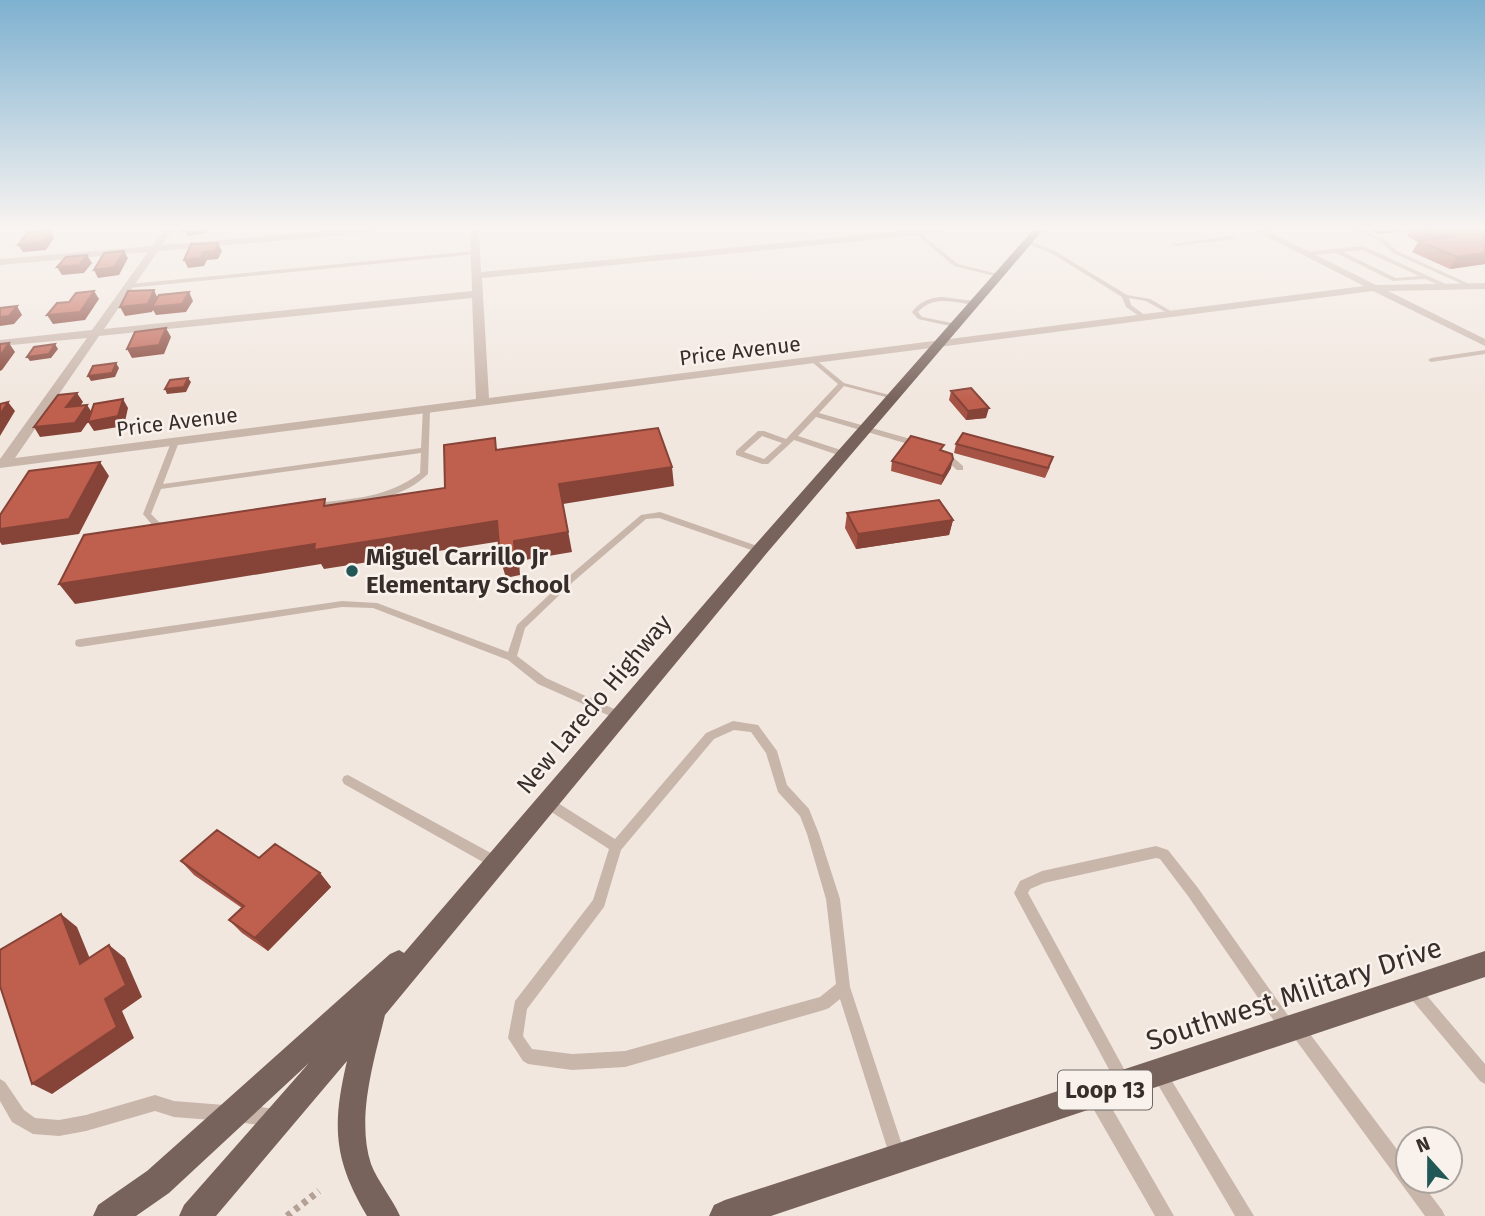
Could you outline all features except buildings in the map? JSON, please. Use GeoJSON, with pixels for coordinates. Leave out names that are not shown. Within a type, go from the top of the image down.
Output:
{"type":"FeatureCollection","features":[{"type":"Feature","properties":{"kind":"main road","name":"New Laredo Highway"},"geometry":{"type":"LineString","coordinates":[[195,1216],[281,1118],[760,550],[989,287]]}},
{"type":"Feature","properties":{"kind":"main road"},"geometry":{"type":"LineString","coordinates":[[109,1216],[158,1182],[451,915]]}},
{"type":"Feature","properties":{"kind":"main road","name":"Southwest Military Drive"},"geometry":{"type":"LineString","coordinates":[[725,1216],[1485,964]]}},
{"type":"Feature","properties":{"kind":"main road"},"geometry":{"type":"LineString","coordinates":[[373,1008],[361,1059],[351,1136],[357,1165],[384,1216]]}},
{"type":"Feature","properties":{"kind":"street"},"geometry":{"type":"LineString","coordinates":[[2,463],[129,287]]}},
{"type":"Feature","properties":{"kind":"street"},"geometry":{"type":"LineString","coordinates":[[478,287],[483,403]]}},
{"type":"Feature","properties":{"kind":"street","name":"Price Avenue"},"geometry":{"type":"LineString","coordinates":[[2,463],[1376,288],[1469,287]]}},
{"type":"Feature","properties":{"kind":"street"},"geometry":{"type":"LineString","coordinates":[[1376,288],[1485,343]]}},
{"type":"Feature","properties":{"kind":"street"},"geometry":{"type":"LineString","coordinates":[[0,343],[478,294]]}},
{"type":"Feature","properties":{"kind":"lane"},"geometry":{"type":"LineString","coordinates":[[1110,287],[1125,296],[1147,300],[1173,314]]}},
{"type":"Feature","properties":{"kind":"lane"},"geometry":{"type":"LineString","coordinates":[[1125,296],[1128,306],[1144,317]]}},
{"type":"Feature","properties":{"kind":"lane"},"geometry":{"type":"LineString","coordinates":[[955,325],[920,318],[915,312],[921,303],[934,298],[974,303]]}},
{"type":"Feature","properties":{"kind":"lane"},"geometry":{"type":"LineString","coordinates":[[1431,360],[1485,352]]}},
{"type":"Feature","properties":{"kind":"lane"},"geometry":{"type":"LineString","coordinates":[[814,361],[842,384],[893,397]]}},
{"type":"Feature","properties":{"kind":"lane"},"geometry":{"type":"LineString","coordinates":[[842,384],[790,440],[765,462],[739,453],[761,433],[790,440],[844,454]]}},
{"type":"Feature","properties":{"kind":"lane"},"geometry":{"type":"LineString","coordinates":[[303,508],[383,497],[410,487],[424,474],[426,410]]}},
{"type":"Feature","properties":{"kind":"lane"},"geometry":{"type":"LineString","coordinates":[[815,414],[928,447]]}},
{"type":"Feature","properties":{"kind":"lane"},"geometry":{"type":"LineString","coordinates":[[175,442],[146,514],[156,524],[184,524]]}},
{"type":"Feature","properties":{"kind":"lane"},"geometry":{"type":"LineString","coordinates":[[157,487],[424,450]]}},
{"type":"Feature","properties":{"kind":"lane"},"geometry":{"type":"LineString","coordinates":[[940,451],[960,467]]}},
{"type":"Feature","properties":{"kind":"lane"},"geometry":{"type":"LineString","coordinates":[[512,657],[520,627],[571,579],[645,517],[660,515],[760,550]]}},
{"type":"Feature","properties":{"kind":"lane"},"geometry":{"type":"LineString","coordinates":[[80,643],[342,604],[374,605],[512,657],[542,681],[620,716]]}},
{"type":"Feature","properties":{"kind":"lane"},"geometry":{"type":"LineString","coordinates":[[843,987],[824,1003],[625,1059],[572,1062],[528,1056],[515,1038],[520,1006],[599,903],[616,847],[710,736],[733,725],[754,728],[771,751],[782,788],[805,813],[813,834],[833,898],[843,987],[898,1158]]}},
{"type":"Feature","properties":{"kind":"lane"},"geometry":{"type":"LineString","coordinates":[[348,780],[495,862]]}},
{"type":"Feature","properties":{"kind":"lane"},"geometry":{"type":"LineString","coordinates":[[546,802],[616,847]]}},
{"type":"Feature","properties":{"kind":"lane"},"geometry":{"type":"LineString","coordinates":[[1125,1083],[1021,893],[1025,885],[1042,877],[1156,852],[1164,854],[1194,892],[1292,1028],[1394,1160]]}},
{"type":"Feature","properties":{"kind":"lane"},"geometry":{"type":"LineString","coordinates":[[1412,989],[1485,1076]]}},
{"type":"Feature","properties":{"kind":"lane"},"geometry":{"type":"LineString","coordinates":[[1159,1072],[1245,1216]]}},
{"type":"Feature","properties":{"kind":"lane"},"geometry":{"type":"LineString","coordinates":[[0,1087],[18,1116],[33,1126],[59,1128],[155,1103],[174,1108],[281,1118]]}},
{"type":"Feature","properties":{"kind":"lane"},"geometry":{"type":"LineString","coordinates":[[1094,1093],[1165,1216]]}},
{"type":"Feature","properties":{"kind":"lane"},"geometry":{"type":"LineString","coordinates":[[1421,1195],[1436,1216]]}},
{"type":"Feature","properties":{"kind":"path"},"geometry":{"type":"LineString","coordinates":[[287,1216],[320,1191]]}},
{"type":"Feature","properties":{"kind":"place","name":"Miguel Carrillo Jr Elementary School"},"geometry":{"type":"Point","coordinates":[352,571]}}]}
